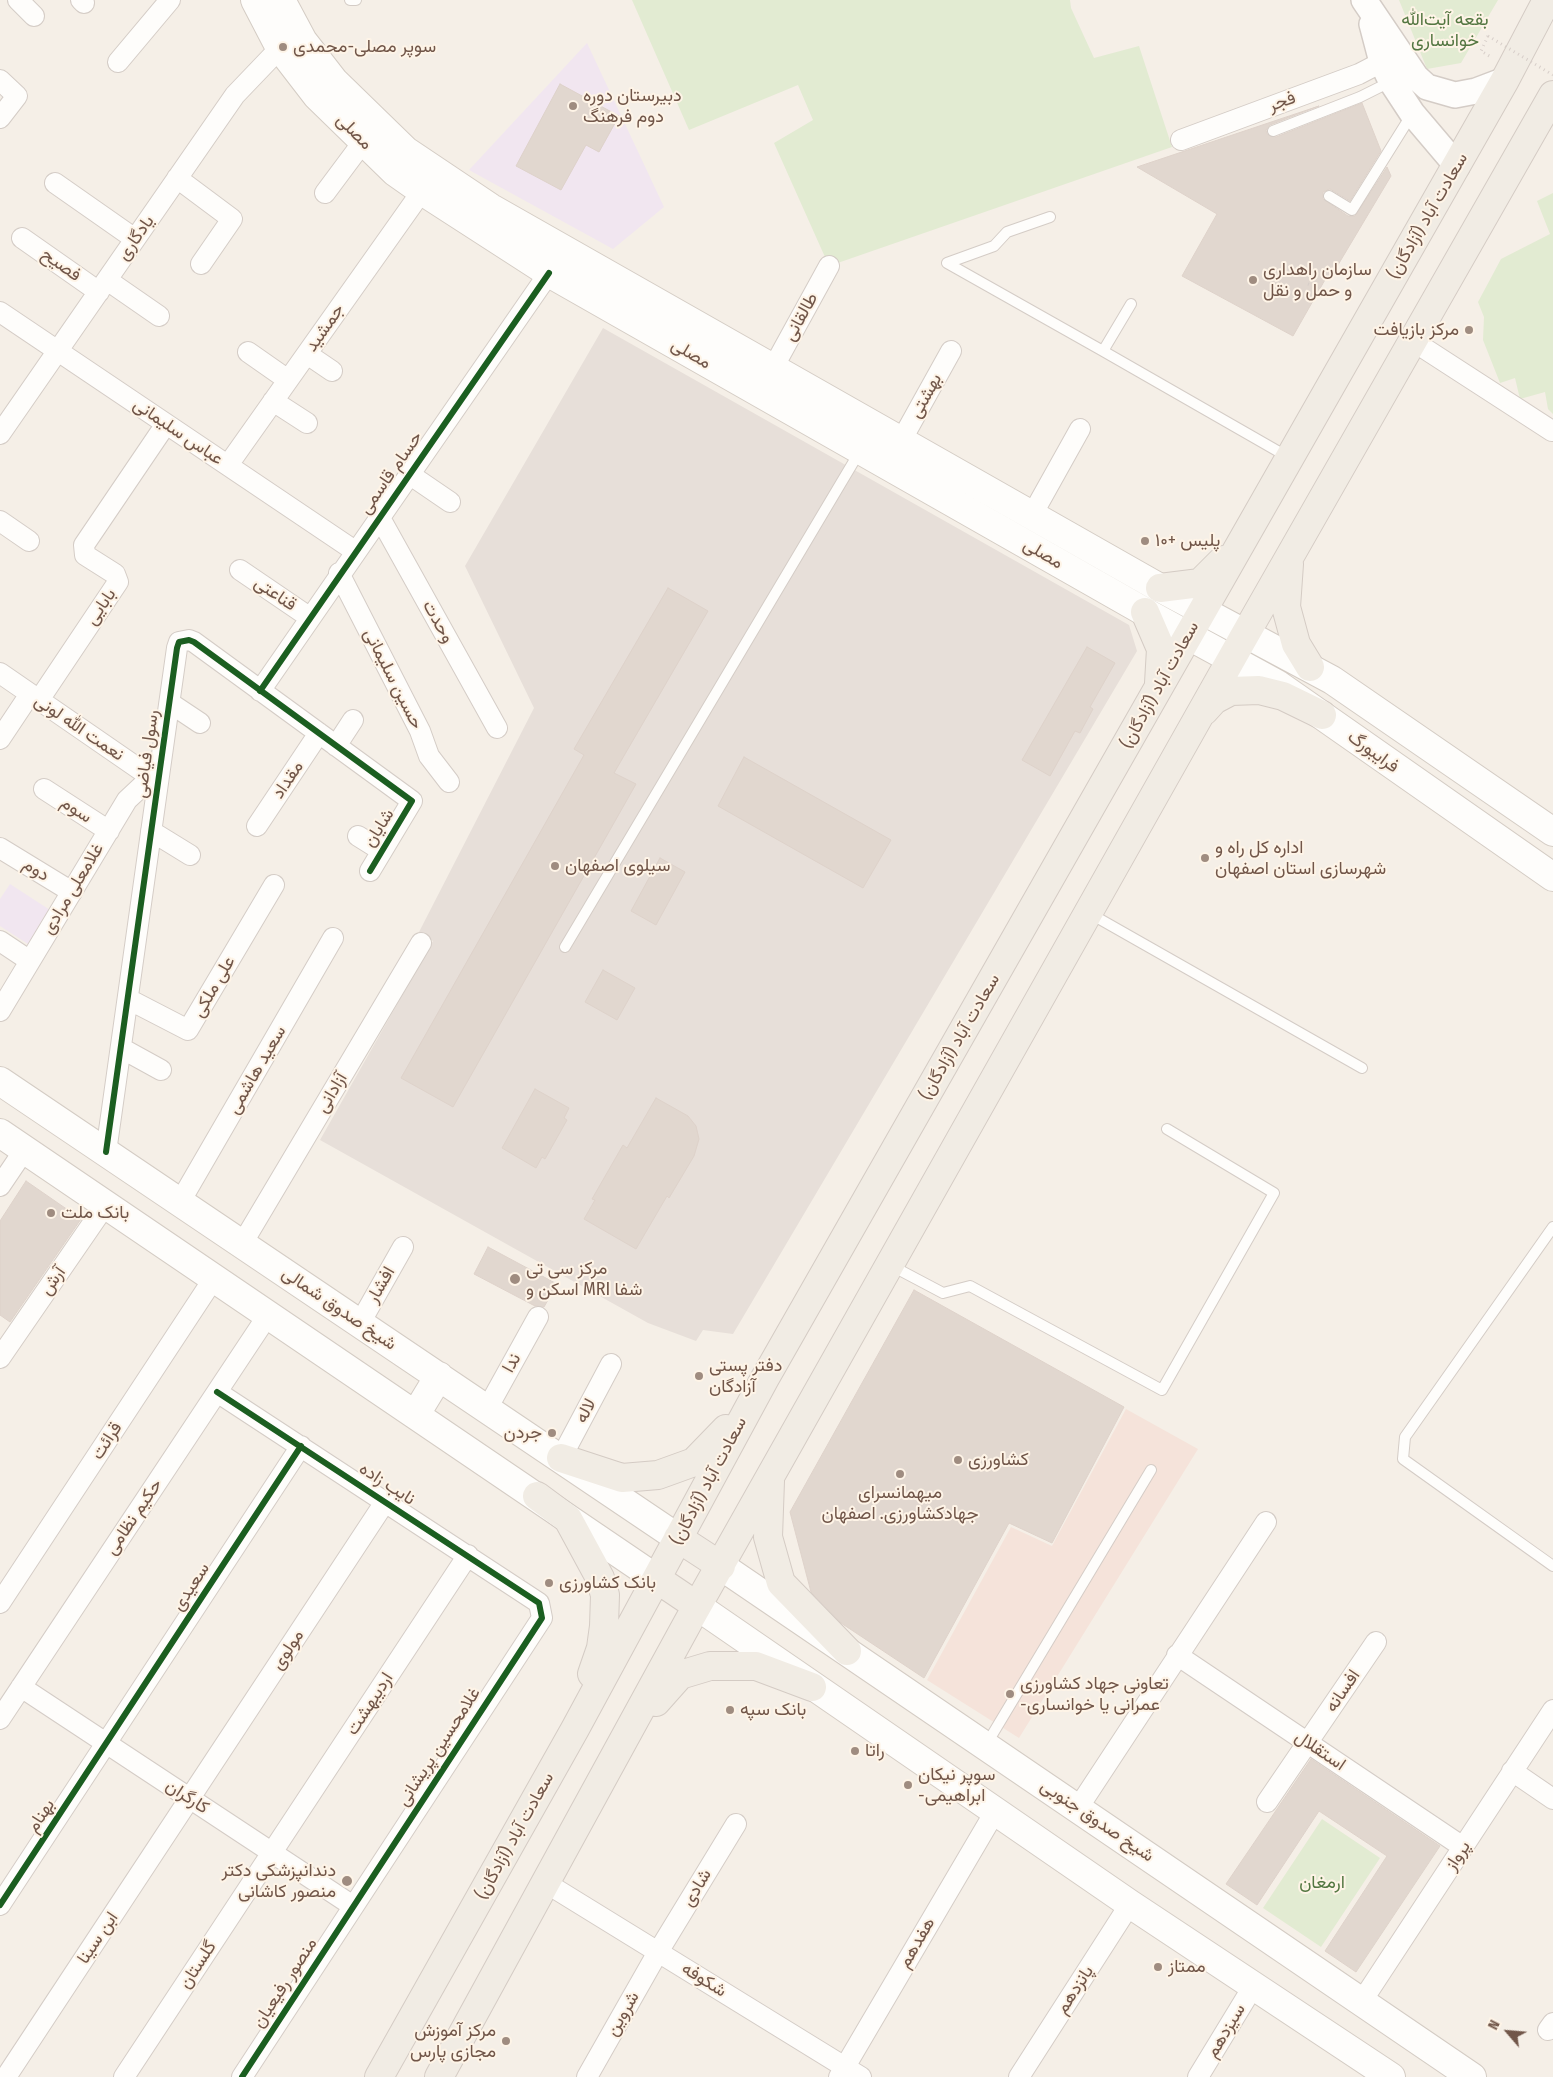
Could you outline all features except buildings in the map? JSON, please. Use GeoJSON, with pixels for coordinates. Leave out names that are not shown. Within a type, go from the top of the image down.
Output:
{"type":"FeatureCollection","features":[{"type":"Feature","properties":{"kind":"main road","name":"مصلی"},"geometry":{"type":"LineString","coordinates":[[255,0],[280,48],[317,96],[395,172],[422,191],[549,273],[1188,635]]}},
{"type":"Feature","properties":{"kind":"main road","name":"مصلی"},"geometry":{"type":"LineString","coordinates":[[281,0],[302,41],[334,81],[406,151],[491,208],[1201,611]]}},
{"type":"Feature","properties":{"kind":"main road","name":"سعادت آباد (آزادگان)"},"geometry":{"type":"LineString","coordinates":[[379,2077],[575,1729],[765,1378],[1505,80],[1547,0]]}},
{"type":"Feature","properties":{"kind":"main road"},"geometry":{"type":"LineString","coordinates":[[439,2077],[697,1606],[1246,633],[1553,95]]}},
{"type":"Feature","properties":{"kind":"main road"},"geometry":{"type":"LineString","coordinates":[[860,450],[874,426]]}},
{"type":"Feature","properties":{"kind":"main road"},"geometry":{"type":"LineString","coordinates":[[1160,588],[1200,583],[1239,546]]}},
{"type":"Feature","properties":{"kind":"main road"},"geometry":{"type":"LineString","coordinates":[[1290,556],[1286,607],[1296,644],[1310,668]]}},
{"type":"Feature","properties":{"kind":"main road","name":"فرایبورگ"},"geometry":{"type":"LineString","coordinates":[[1201,611],[1246,633],[1332,680],[1553,832]]}},
{"type":"Feature","properties":{"kind":"main road"},"geometry":{"type":"LineString","coordinates":[[1145,612],[1161,649],[1158,690]]}},
{"type":"Feature","properties":{"kind":"main road","name":"فرایبورگ"},"geometry":{"type":"LineString","coordinates":[[1188,635],[1277,684],[1553,877]]}},
{"type":"Feature","properties":{"kind":"main road"},"geometry":{"type":"LineString","coordinates":[[1198,718],[1214,700],[1231,691],[1259,690],[1283,696],[1322,715]]}},
{"type":"Feature","properties":{"kind":"main road","name":"شیخ صدوق شمالی"},"geometry":{"type":"LineString","coordinates":[[0,1081],[678,1538]]}},
{"type":"Feature","properties":{"kind":"main road"},"geometry":{"type":"LineString","coordinates":[[0,1133],[537,1496],[1130,1904],[1254,1985],[1380,2074]]}},
{"type":"Feature","properties":{"kind":"main road"},"geometry":{"type":"LineString","coordinates":[[416,1414],[439,1376]]}},
{"type":"Feature","properties":{"kind":"main road"},"geometry":{"type":"LineString","coordinates":[[561,1458],[622,1478],[658,1475],[694,1462],[723,1434],[765,1378]]}},
{"type":"Feature","properties":{"kind":"main road"},"geometry":{"type":"LineString","coordinates":[[770,1478],[768,1537],[781,1583],[847,1651]]}},
{"type":"Feature","properties":{"kind":"main road"},"geometry":{"type":"LineString","coordinates":[[537,1496],[568,1519],[600,1578],[605,1595],[601,1648],[575,1729]]}},
{"type":"Feature","properties":{"kind":"main road"},"geometry":{"type":"LineString","coordinates":[[678,1538],[720,1566]]}},
{"type":"Feature","properties":{"kind":"main road","name":"شیخ صدوق جنوبی"},"geometry":{"type":"LineString","coordinates":[[720,1566],[1472,2077]]}},
{"type":"Feature","properties":{"kind":"main road"},"geometry":{"type":"LineString","coordinates":[[623,1742],[680,1675],[710,1666],[756,1666],[812,1687]]}},
{"type":"Feature","properties":{"kind":"street"},"geometry":{"type":"LineString","coordinates":[[18,0],[34,16]]}},
{"type":"Feature","properties":{"kind":"street"},"geometry":{"type":"LineString","coordinates":[[118,62],[170,0]]}},
{"type":"Feature","properties":{"kind":"street"},"geometry":{"type":"LineString","coordinates":[[1366,3],[1416,77],[1427,87],[1455,95],[1476,91],[1505,80]]}},
{"type":"Feature","properties":{"kind":"street"},"geometry":{"type":"LineString","coordinates":[[1366,3],[1387,72],[1412,113],[1456,166]]}},
{"type":"Feature","properties":{"kind":"street","name":"یادگاری"},"geometry":{"type":"LineString","coordinates":[[0,434],[235,95],[280,48]]}},
{"type":"Feature","properties":{"kind":"street","name":"فجر"},"geometry":{"type":"LineString","coordinates":[[1181,140],[1358,74],[1387,72]]}},
{"type":"Feature","properties":{"kind":"street"},"geometry":{"type":"LineString","coordinates":[[0,80],[17,96],[0,118]]}},
{"type":"Feature","properties":{"kind":"street"},"geometry":{"type":"LineString","coordinates":[[325,193],[363,142]]}},
{"type":"Feature","properties":{"kind":"street"},"geometry":{"type":"LineString","coordinates":[[177,178],[232,219],[200,264]]}},
{"type":"Feature","properties":{"kind":"street"},"geometry":{"type":"LineString","coordinates":[[54,183],[135,239]]}},
{"type":"Feature","properties":{"kind":"street","name":"جمشید"},"geometry":{"type":"LineString","coordinates":[[228,465],[422,191]]}},
{"type":"Feature","properties":{"kind":"street","name":"فصیح"},"geometry":{"type":"LineString","coordinates":[[22,238],[103,286],[159,316]]}},
{"type":"Feature","properties":{"kind":"street","name":"طالقانی"},"geometry":{"type":"LineString","coordinates":[[773,368],[829,266]]}},
{"type":"Feature","properties":{"kind":"street","name":"حسام قاسمی"},"geometry":{"type":"LineString","coordinates":[[260,690],[549,273]]}},
{"type":"Feature","properties":{"kind":"street","name":"عباس سلیمانی"},"geometry":{"type":"LineString","coordinates":[[2,319],[58,351],[355,551]]}},
{"type":"Feature","properties":{"kind":"street"},"geometry":{"type":"LineString","coordinates":[[1412,341],[1552,430]]}},
{"type":"Feature","properties":{"kind":"street","name":"بهشتی"},"geometry":{"type":"LineString","coordinates":[[901,441],[951,351]]}},
{"type":"Feature","properties":{"kind":"street"},"geometry":{"type":"LineString","coordinates":[[248,352],[288,380]]}},
{"type":"Feature","properties":{"kind":"street"},"geometry":{"type":"LineString","coordinates":[[307,354],[332,371]]}},
{"type":"Feature","properties":{"kind":"street"},"geometry":{"type":"LineString","coordinates":[[273,401],[307,423]]}},
{"type":"Feature","properties":{"kind":"street","name":"بابایی"},"geometry":{"type":"LineString","coordinates":[[35,697],[118,582],[116,574],[85,555],[84,545],[166,424]]}},
{"type":"Feature","properties":{"kind":"street"},"geometry":{"type":"LineString","coordinates":[[1032,515],[1080,429]]}},
{"type":"Feature","properties":{"kind":"street"},"geometry":{"type":"LineString","coordinates":[[409,474],[450,502]]}},
{"type":"Feature","properties":{"kind":"street","name":"وحدت"},"geometry":{"type":"LineString","coordinates":[[379,516],[497,728]]}},
{"type":"Feature","properties":{"kind":"street"},"geometry":{"type":"LineString","coordinates":[[0,521],[29,541]]}},
{"type":"Feature","properties":{"kind":"street","name":"قناعتی"},"geometry":{"type":"LineString","coordinates":[[240,570],[309,618]]}},
{"type":"Feature","properties":{"kind":"street","name":"حسین سلیمانی"},"geometry":{"type":"LineString","coordinates":[[340,574],[420,731],[429,756],[449,782]]}},
{"type":"Feature","properties":{"kind":"street","name":"رسول فیاضی"},"geometry":{"type":"LineString","coordinates":[[106,1152],[176,648],[179,642],[184,640],[194,642],[412,801]]}},
{"type":"Feature","properties":{"kind":"street","name":"نعمت الله لونی"},"geometry":{"type":"LineString","coordinates":[[0,673],[158,782]]}},
{"type":"Feature","properties":{"kind":"street"},"geometry":{"type":"LineString","coordinates":[[0,738],[35,697]]}},
{"type":"Feature","properties":{"kind":"street"},"geometry":{"type":"LineString","coordinates":[[170,702],[200,723]]}},
{"type":"Feature","properties":{"kind":"street"},"geometry":{"type":"LineString","coordinates":[[336,746],[353,720]]}},
{"type":"Feature","properties":{"kind":"street","name":"مقداد"},"geometry":{"type":"LineString","coordinates":[[256,826],[318,733]]}},
{"type":"Feature","properties":{"kind":"street","name":"غلامعلی مرادی"},"geometry":{"type":"LineString","coordinates":[[0,1011],[127,800],[143,785],[158,782]]}},
{"type":"Feature","properties":{"kind":"street","name":"سوم"},"geometry":{"type":"LineString","coordinates":[[44,789],[109,831]]}},
{"type":"Feature","properties":{"kind":"street","name":"شایان"},"geometry":{"type":"LineString","coordinates":[[370,871],[412,801]]}},
{"type":"Feature","properties":{"kind":"street"},"geometry":{"type":"LineString","coordinates":[[151,831],[190,855]]}},
{"type":"Feature","properties":{"kind":"street"},"geometry":{"type":"LineString","coordinates":[[358,836],[382,851]]}},
{"type":"Feature","properties":{"kind":"street","name":"دوم"},"geometry":{"type":"LineString","coordinates":[[0,848],[72,892]]}},
{"type":"Feature","properties":{"kind":"street","name":"علی ملکی"},"geometry":{"type":"LineString","coordinates":[[128,999],[188,1030],[274,885]]}},
{"type":"Feature","properties":{"kind":"street","name":"سعید هاشمی"},"geometry":{"type":"LineString","coordinates":[[180,1202],[334,938]]}},
{"type":"Feature","properties":{"kind":"street"},"geometry":{"type":"LineString","coordinates":[[0,941],[30,961]]}},
{"type":"Feature","properties":{"kind":"street","name":"آزادانی"},"geometry":{"type":"LineString","coordinates":[[242,1244],[421,943]]}},
{"type":"Feature","properties":{"kind":"street"},"geometry":{"type":"LineString","coordinates":[[121,1048],[161,1070]]}},
{"type":"Feature","properties":{"kind":"street"},"geometry":{"type":"LineString","coordinates":[[0,1186],[25,1149]]}},
{"type":"Feature","properties":{"kind":"street","name":"آرش"},"geometry":{"type":"LineString","coordinates":[[0,1358],[106,1204]]}},
{"type":"Feature","properties":{"kind":"street","name":"افشار"},"geometry":{"type":"LineString","coordinates":[[360,1323],[403,1247]]}},
{"type":"Feature","properties":{"kind":"street","name":"قرائت"},"geometry":{"type":"LineString","coordinates":[[0,1603],[214,1278]]}},
{"type":"Feature","properties":{"kind":"street","name":"حکیم نظامی"},"geometry":{"type":"LineString","coordinates":[[0,1719],[268,1315]]}},
{"type":"Feature","properties":{"kind":"street","name":"ندا"},"geometry":{"type":"LineString","coordinates":[[487,1409],[538,1318]]}},
{"type":"Feature","properties":{"kind":"street","name":"لاله"},"geometry":{"type":"LineString","coordinates":[[561,1458],[611,1364]]}},
{"type":"Feature","properties":{"kind":"street","name":"نایب زاده"},"geometry":{"type":"LineString","coordinates":[[217,1392],[539,1603]]}},
{"type":"Feature","properties":{"kind":"street","name":"سعیدی"},"geometry":{"type":"LineString","coordinates":[[106,1744],[301,1446]]}},
{"type":"Feature","properties":{"kind":"street","name":"مولوی"},"geometry":{"type":"LineString","coordinates":[[190,1799],[385,1502]]}},
{"type":"Feature","properties":{"kind":"street"},"geometry":{"type":"LineString","coordinates":[[1078,1808],[1266,1522]]}},
{"type":"Feature","properties":{"kind":"street","name":"اردیبهشت"},"geometry":{"type":"LineString","coordinates":[[272,1853],[468,1555]]}},
{"type":"Feature","properties":{"kind":"street","name":"غلامحسین پریشانی"},"geometry":{"type":"LineString","coordinates":[[352,1906],[542,1618],[539,1603]]}},
{"type":"Feature","properties":{"kind":"street","name":"افسانه"},"geometry":{"type":"LineString","coordinates":[[1267,1802],[1376,1642]]}},
{"type":"Feature","properties":{"kind":"street","name":"استقلال"},"geometry":{"type":"LineString","coordinates":[[1177,1656],[1309,1741],[1463,1847]]}},
{"type":"Feature","properties":{"kind":"street","name":"کارگران"},"geometry":{"type":"LineString","coordinates":[[21,1687],[352,1906]]}},
{"type":"Feature","properties":{"kind":"street","name":"پرواز"},"geometry":{"type":"LineString","coordinates":[[1362,2001],[1553,1710]]}},
{"type":"Feature","properties":{"kind":"street","name":"بهنام"},"geometry":{"type":"LineString","coordinates":[[0,1905],[106,1744]]}},
{"type":"Feature","properties":{"kind":"street"},"geometry":{"type":"LineString","coordinates":[[1512,1771],[1553,1799]]}},
{"type":"Feature","properties":{"kind":"street","name":"ابن سینا"},"geometry":{"type":"LineString","coordinates":[[6,2077],[190,1799]]}},
{"type":"Feature","properties":{"kind":"street","name":"هفدهم"},"geometry":{"type":"LineString","coordinates":[[848,2074],[996,1810]]}},
{"type":"Feature","properties":{"kind":"street","name":"شادی"},"geometry":{"type":"LineString","coordinates":[[658,1952],[736,1824]]}},
{"type":"Feature","properties":{"kind":"street","name":"گلستان"},"geometry":{"type":"LineString","coordinates":[[124,2077],[272,1853]]}},
{"type":"Feature","properties":{"kind":"street","name":"شکوفه"},"geometry":{"type":"LineString","coordinates":[[546,1883],[658,1952],[848,2074]]}},
{"type":"Feature","properties":{"kind":"street","name":"پانزدهم"},"geometry":{"type":"LineString","coordinates":[[1019,2077],[1130,1904]]}},
{"type":"Feature","properties":{"kind":"street","name":"منصور رفیعیان"},"geometry":{"type":"LineString","coordinates":[[242,2077],[352,1906]]}},
{"type":"Feature","properties":{"kind":"street","name":"شروین"},"geometry":{"type":"LineString","coordinates":[[587,2077],[658,1952]]}},
{"type":"Feature","properties":{"kind":"street","name":"سیزدهم"},"geometry":{"type":"LineString","coordinates":[[1198,2077],[1254,1985]]}},
{"type":"Feature","properties":{"kind":"lane"},"geometry":{"type":"LineString","coordinates":[[350,0],[356,0]]}},
{"type":"Feature","properties":{"kind":"lane"},"geometry":{"type":"LineString","coordinates":[[1273,131],[1368,94],[1387,72]]}},
{"type":"Feature","properties":{"kind":"lane"},"geometry":{"type":"LineString","coordinates":[[1329,196],[1352,210],[1412,113]]}},
{"type":"Feature","properties":{"kind":"lane"},"geometry":{"type":"LineString","coordinates":[[1050,218],[1007,232],[994,246],[947,262],[1290,458]]}},
{"type":"Feature","properties":{"kind":"lane"},"geometry":{"type":"LineString","coordinates":[[1103,351],[1131,304]]}},
{"type":"Feature","properties":{"kind":"lane"},"geometry":{"type":"LineString","coordinates":[[565,947],[860,450]]}},
{"type":"Feature","properties":{"kind":"lane"},"geometry":{"type":"LineString","coordinates":[[1088,913],[1362,1068]]}},
{"type":"Feature","properties":{"kind":"lane"},"geometry":{"type":"LineString","coordinates":[[890,1265],[943,1293],[970,1286],[1162,1390],[1274,1193],[1167,1129]]}},
{"type":"Feature","properties":{"kind":"lane"},"geometry":{"type":"LineString","coordinates":[[1553,1227],[1405,1437],[1403,1459],[1553,1566]]}},
{"type":"Feature","properties":{"kind":"lane"},"geometry":{"type":"LineString","coordinates":[[986,1746],[1151,1470]]}},
{"type":"Feature","properties":{"kind":"path"},"geometry":{"type":"LineString","coordinates":[[1481,51],[1488,36],[1553,75]]}},
{"type":"Feature","properties":{"kind":"path"},"geometry":{"type":"LineString","coordinates":[[1308,284],[1332,294]]}},
{"type":"Feature","properties":{"kind":"shaded area","name":"دبیرستان دوره دوم فرهنگ"},"geometry":{"type":"Polygon","coordinates":[[[587,43],[664,207],[613,249],[469,170],[587,43]]]}},
{"type":"Feature","properties":{"kind":"shaded area"},"geometry":{"type":"Polygon","coordinates":[[[603,328],[1129,625],[1137,651],[733,1334],[703,1330],[696,1341],[648,1323],[320,1140],[433,941],[419,932],[534,708],[465,566],[603,328]]]}},
{"type":"Feature","properties":{"kind":"shaded area"},"geometry":{"type":"Polygon","coordinates":[[[10,884],[50,910],[28,944],[0,926],[0,899],[10,884]]]}},
{"type":"Feature","properties":{"kind":"shaded area"},"geometry":{"type":"Polygon","coordinates":[[[1126,1409],[1198,1449],[1019,1738],[927,1680],[1011,1527],[1052,1546],[1126,1409]]]}},
{"type":"Feature","properties":{"kind":"green space"},"geometry":{"type":"Polygon","coordinates":[[[632,0],[1070,0],[1071,8],[1094,58],[1139,46],[1172,147],[829,266],[774,143],[813,120],[798,85],[689,130],[632,0]]]}},
{"type":"Feature","properties":{"kind":"green space","name":"بقعه آیت‌الله خوانساری"},"geometry":{"type":"Polygon","coordinates":[[[1399,0],[1498,0],[1461,63],[1427,69],[1399,0]]]}},
{"type":"Feature","properties":{"kind":"green space"},"geometry":{"type":"Polygon","coordinates":[[[1553,193],[1553,414],[1548,409],[1545,392],[1520,399],[1515,378],[1500,383],[1483,340],[1484,317],[1478,302],[1501,259],[1550,234],[1537,201],[1553,193]]]}},
{"type":"Feature","properties":{"kind":"green space","name":"ارمغان"},"geometry":{"type":"Polygon","coordinates":[[[1322,1819],[1380,1858],[1321,1947],[1263,1908],[1322,1819]]]}},
{"type":"Feature","properties":{"kind":"cycle path"},"geometry":{"type":"LineString","coordinates":[[260,691],[549,273]]}},
{"type":"Feature","properties":{"kind":"cycle path"},"geometry":{"type":"LineString","coordinates":[[106,1152],[179,642],[189,640],[194,642],[412,801],[370,871]]}},
{"type":"Feature","properties":{"kind":"cycle path"},"geometry":{"type":"LineString","coordinates":[[217,1392],[539,1603],[542,1618],[242,2077]]}},
{"type":"Feature","properties":{"kind":"cycle path"},"geometry":{"type":"LineString","coordinates":[[0,1905],[301,1446]]}},
{"type":"Feature","properties":{"kind":"place","name":"سوپر مصلی-محمدی"},"geometry":{"type":"Point","coordinates":[283,47]}},
{"type":"Feature","properties":{"kind":"place","name":"دبیرستان دوره دوم فرهنگ"},"geometry":{"type":"Point","coordinates":[573,106]}},
{"type":"Feature","properties":{"kind":"place","name":"سازمان راهداری و حمل و نقل"},"geometry":{"type":"Point","coordinates":[1253,280]}},
{"type":"Feature","properties":{"kind":"place","name":"مرکز بازیافت"},"geometry":{"type":"Point","coordinates":[1469,330]}},
{"type":"Feature","properties":{"kind":"place","name":"پلیس +۱۰"},"geometry":{"type":"Point","coordinates":[1145,541]}},
{"type":"Feature","properties":{"kind":"place","name":"اداره کل راه و شهرسازی استان اصفهان"},"geometry":{"type":"Point","coordinates":[1205,858]}},
{"type":"Feature","properties":{"kind":"place","name":"سیلوی اصفهان"},"geometry":{"type":"Point","coordinates":[555,866]}},
{"type":"Feature","properties":{"kind":"place","name":"بانک ملت"},"geometry":{"type":"Point","coordinates":[51,1213]}},
{"type":"Feature","properties":{"kind":"place","name":"مرکز سی تی اسکن و MRI شفا"},"geometry":{"type":"Point","coordinates":[515,1279]}},
{"type":"Feature","properties":{"kind":"place","name":"دفتر پستی آزادگان"},"geometry":{"type":"Point","coordinates":[699,1376]}},
{"type":"Feature","properties":{"kind":"place","name":"جردن"},"geometry":{"type":"Point","coordinates":[552,1433]}},
{"type":"Feature","properties":{"kind":"place","name":"کشاورزی"},"geometry":{"type":"Point","coordinates":[958,1460]}},
{"type":"Feature","properties":{"kind":"place","name":"میهمانسرای جهادکشاورزی. اصفهان"},"geometry":{"type":"Point","coordinates":[900,1474]}},
{"type":"Feature","properties":{"kind":"place","name":"بانک کشاورزی"},"geometry":{"type":"Point","coordinates":[549,1583]}},
{"type":"Feature","properties":{"kind":"place","name":"تعاونی جهاد کشاورزی -عمرانی یا خوانساری"},"geometry":{"type":"Point","coordinates":[1010,1694]}},
{"type":"Feature","properties":{"kind":"place","name":"بانک سپه"},"geometry":{"type":"Point","coordinates":[730,1710]}},
{"type":"Feature","properties":{"kind":"place","name":"راتا"},"geometry":{"type":"Point","coordinates":[855,1751]}},
{"type":"Feature","properties":{"kind":"place","name":"سوپر نیکان -ابراهیمی"},"geometry":{"type":"Point","coordinates":[908,1785]}},
{"type":"Feature","properties":{"kind":"place","name":"دندانپزشکی دکتر منصور کاشانی"},"geometry":{"type":"Point","coordinates":[347,1881]}},
{"type":"Feature","properties":{"kind":"place","name":"ممتاز"},"geometry":{"type":"Point","coordinates":[1158,1967]}},
{"type":"Feature","properties":{"kind":"place","name":"مرکز آموزش مجازی پارس"},"geometry":{"type":"Point","coordinates":[506,2041]}}]}
